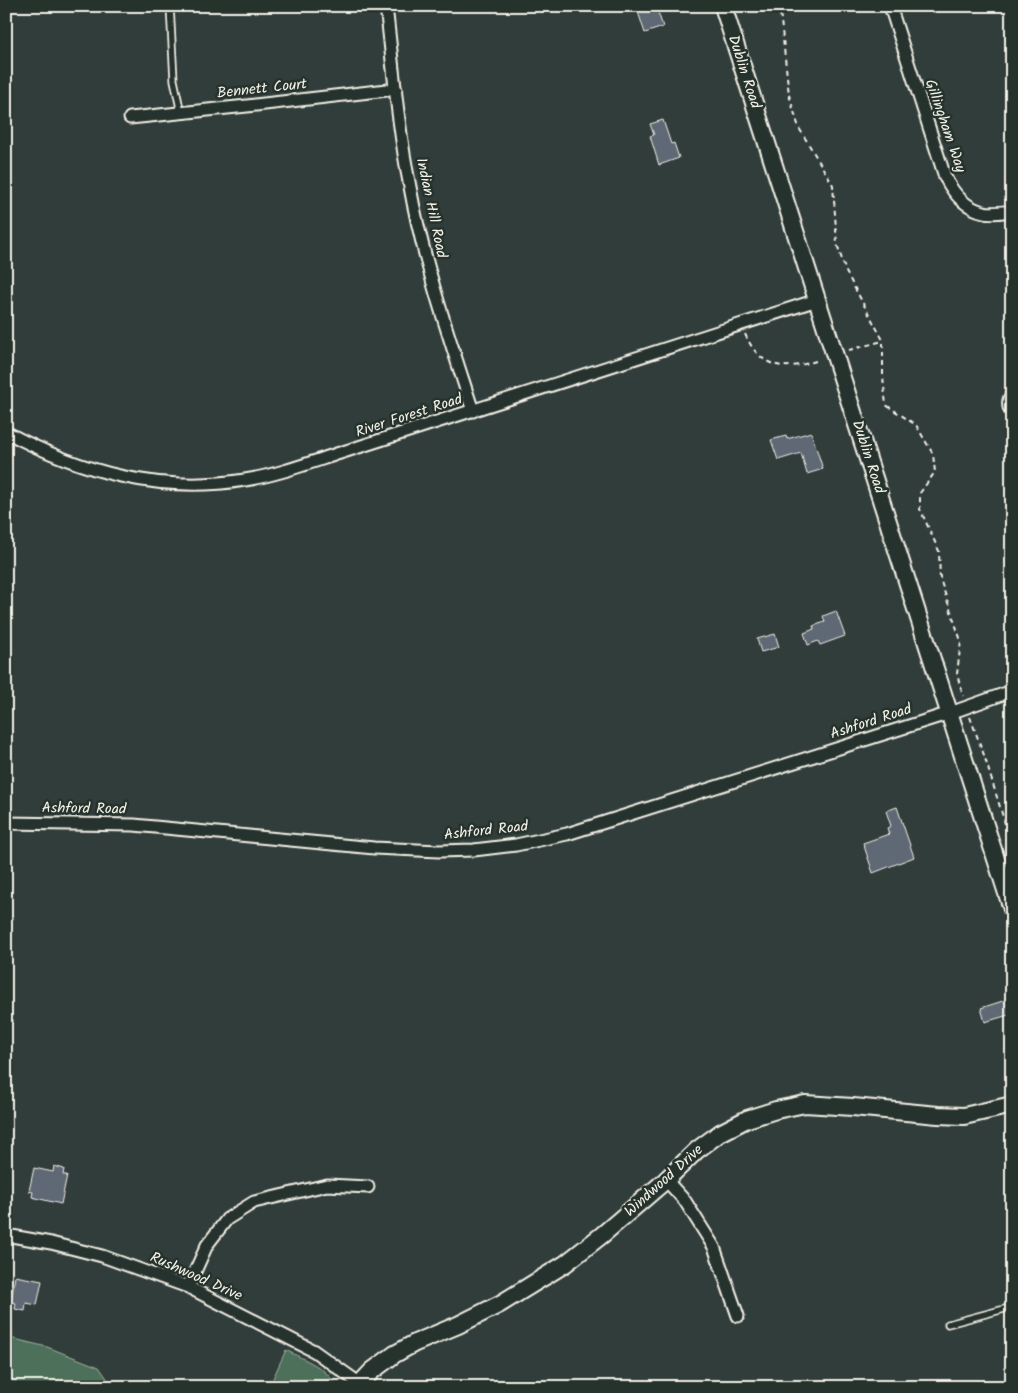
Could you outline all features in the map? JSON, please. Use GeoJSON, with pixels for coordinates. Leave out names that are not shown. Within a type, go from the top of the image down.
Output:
{"type":"FeatureCollection","features":[{"type":"Feature","properties":{"kind":"main road","name":"Dublin Road"},"geometry":{"type":"LineString","coordinates":[[723,6],[1012,909]]}},
{"type":"Feature","properties":{"kind":"main road","name":"Windwood Drive"},"geometry":{"type":"LineString","coordinates":[[358,1385],[395,1354],[414,1343],[458,1325],[491,1308],[565,1264],[666,1180],[697,1150],[720,1133],[747,1119],[805,1104],[964,1116],[1012,1104]]}},
{"type":"Feature","properties":{"kind":"street","name":"Indian Hill Road"},"geometry":{"type":"LineString","coordinates":[[386,6],[408,179],[424,254],[437,301],[473,411]]}},
{"type":"Feature","properties":{"kind":"street","name":"Gillingham Way"},"geometry":{"type":"LineString","coordinates":[[890,6],[945,177],[953,192],[971,208],[986,213],[1012,211]]}},
{"type":"Feature","properties":{"kind":"street","name":"Bennett Court"},"geometry":{"type":"LineString","coordinates":[[130,118],[396,89]]}},
{"type":"Feature","properties":{"kind":"street","name":"River Forest Road"},"geometry":{"type":"LineString","coordinates":[[6,432],[56,457],[108,474],[145,481],[182,484],[245,480],[273,474],[817,300]]}},
{"type":"Feature","properties":{"kind":"street"},"geometry":{"type":"LineString","coordinates":[[1012,394],[1008,402],[1012,414]]}},
{"type":"Feature","properties":{"kind":"street","name":"Ashford Road"},"geometry":{"type":"LineString","coordinates":[[6,823],[134,825],[374,848],[438,851],[474,850],[516,845],[567,834],[950,714],[1012,691]]}},
{"type":"Feature","properties":{"kind":"street"},"geometry":{"type":"LineString","coordinates":[[666,1180],[685,1201],[714,1247],[738,1316]]}},
{"type":"Feature","properties":{"kind":"street"},"geometry":{"type":"LineString","coordinates":[[188,1287],[208,1245],[227,1219],[254,1202],[327,1185],[368,1186]]}},
{"type":"Feature","properties":{"kind":"street","name":"Rushwood Drive"},"geometry":{"type":"LineString","coordinates":[[6,1235],[51,1243],[102,1256],[188,1287],[314,1351],[358,1385]]}},
{"type":"Feature","properties":{"kind":"lane"},"geometry":{"type":"LineString","coordinates":[[170,6],[174,80],[181,113]]}},
{"type":"Feature","properties":{"kind":"lane"},"geometry":{"type":"LineString","coordinates":[[948,1324],[1012,1307]]}},
{"type":"Feature","properties":{"kind":"path"},"geometry":{"type":"LineString","coordinates":[[777,6],[780,11],[789,95],[799,128],[833,185],[837,244],[846,272],[884,340],[886,405],[916,424],[933,454],[935,472],[920,493],[920,509],[939,551],[940,579],[961,641],[957,674],[966,708],[984,755],[1012,846]]}},
{"type":"Feature","properties":{"kind":"path"},"geometry":{"type":"LineString","coordinates":[[741,325],[751,347],[758,356],[768,362],[790,367],[801,366],[819,360]]}},
{"type":"Feature","properties":{"kind":"path"},"geometry":{"type":"LineString","coordinates":[[849,350],[884,340]]}},
{"type":"Feature","properties":{"kind":"green space"},"geometry":{"type":"Polygon","coordinates":[[[6,1337],[47,1347],[99,1367],[113,1387],[6,1387],[6,1337]]]}},
{"type":"Feature","properties":{"kind":"green space"},"geometry":{"type":"Polygon","coordinates":[[[286,1350],[321,1369],[336,1387],[269,1387],[286,1350]]]}},
{"type":"Feature","properties":{"kind":"building"},"geometry":{"type":"Polygon","coordinates":[[[636,6],[656,6],[663,27],[645,33],[636,6]]]}},
{"type":"Feature","properties":{"kind":"building"},"geometry":{"type":"Polygon","coordinates":[[[663,120],[671,144],[674,143],[679,158],[659,165],[650,136],[654,135],[650,124],[663,120]]]}},
{"type":"Feature","properties":{"kind":"building"},"geometry":{"type":"Polygon","coordinates":[[[811,432],[823,469],[807,474],[801,453],[778,460],[771,440],[786,436],[787,439],[811,432]]]}},
{"type":"Feature","properties":{"kind":"building"},"geometry":{"type":"Polygon","coordinates":[[[836,611],[845,636],[820,645],[818,641],[808,645],[804,633],[814,629],[813,626],[825,622],[823,616],[836,611]]]}},
{"type":"Feature","properties":{"kind":"building"},"geometry":{"type":"Polygon","coordinates":[[[775,634],[779,647],[761,652],[757,639],[775,634]]]}},
{"type":"Feature","properties":{"kind":"building"},"geometry":{"type":"Polygon","coordinates":[[[897,807],[914,857],[873,873],[863,843],[889,834],[887,828],[891,826],[886,811],[897,807]]]}},
{"type":"Feature","properties":{"kind":"building"},"geometry":{"type":"Polygon","coordinates":[[[1012,998],[1012,1014],[985,1022],[981,1008],[1012,998]]]}},
{"type":"Feature","properties":{"kind":"building"},"geometry":{"type":"Polygon","coordinates":[[[54,1166],[64,1169],[63,1175],[67,1175],[61,1204],[32,1197],[33,1192],[29,1191],[34,1168],[53,1172],[54,1166]]]}},
{"type":"Feature","properties":{"kind":"building"},"geometry":{"type":"Polygon","coordinates":[[[15,1276],[42,1281],[37,1305],[26,1303],[25,1311],[15,1309],[16,1303],[11,1302],[15,1276]]]}}]}
